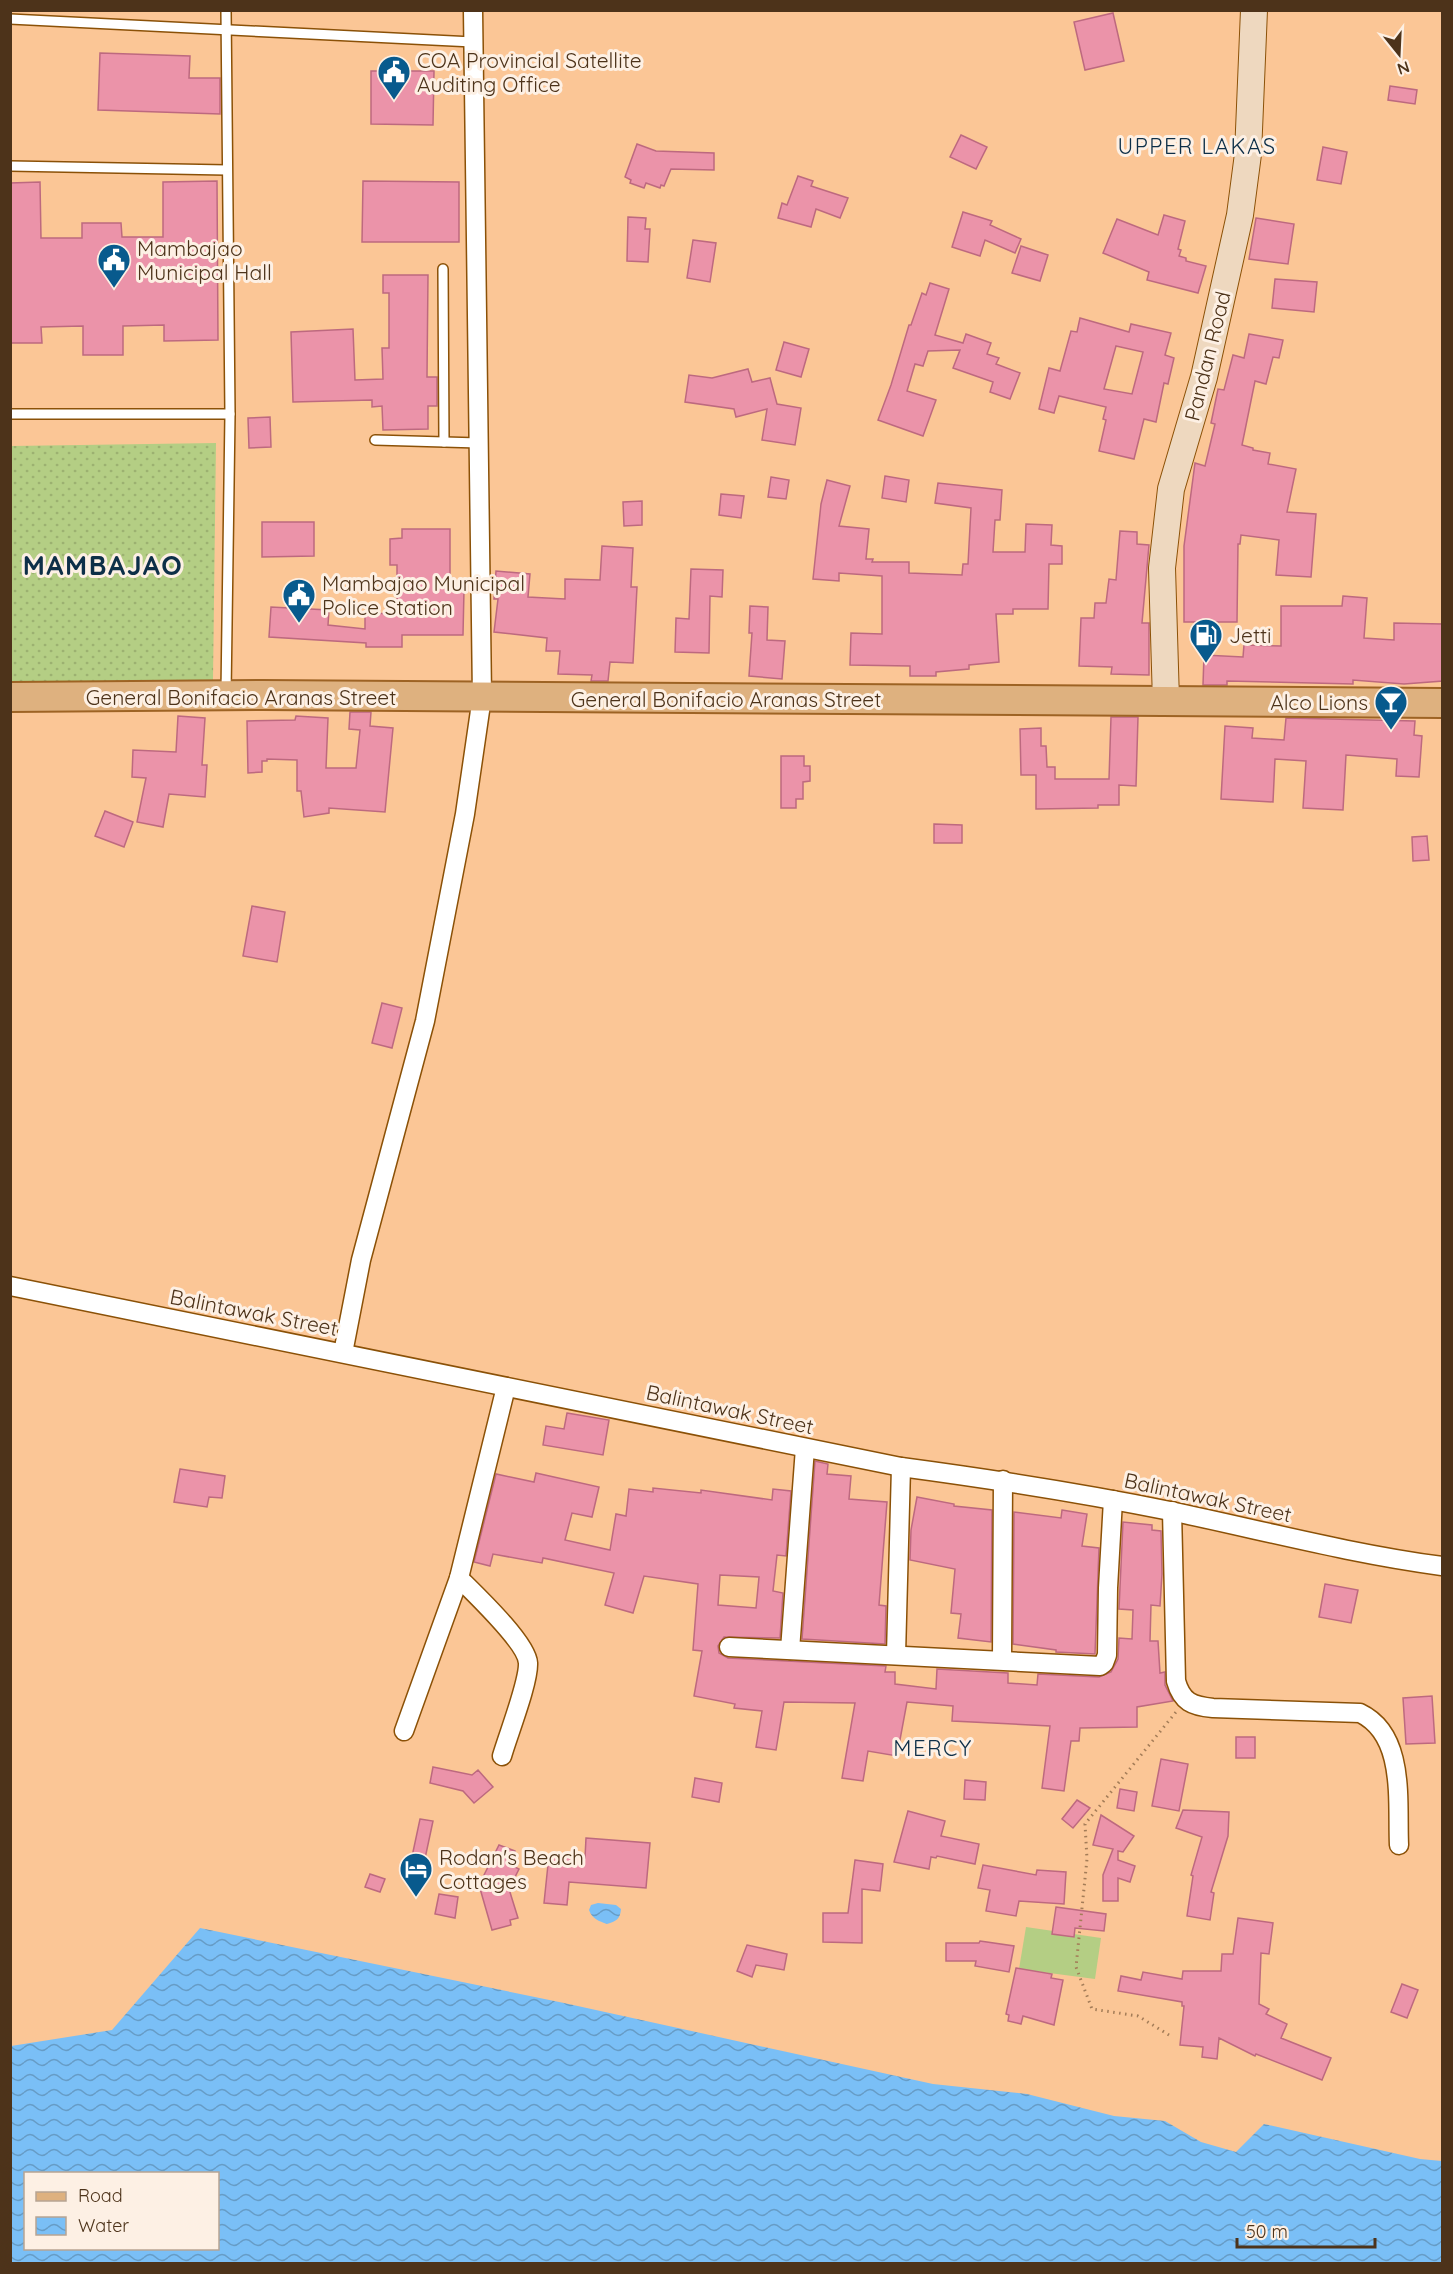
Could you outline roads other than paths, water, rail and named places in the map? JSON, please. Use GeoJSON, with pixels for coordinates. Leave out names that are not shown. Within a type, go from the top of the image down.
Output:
{"type":"FeatureCollection","features":[{"type":"Feature","properties":{"kind":"main road","name":"General Bonifacio Aranas Street"},"geometry":{"type":"LineString","coordinates":[[10,698],[226,695],[1443,703]]}},
{"type":"Feature","properties":{"kind":"street"},"geometry":{"type":"LineString","coordinates":[[343,1353],[361,1260],[425,1021],[465,814],[482,697],[473,10]]}},
{"type":"Feature","properties":{"kind":"street","name":"Pandan Road"},"geometry":{"type":"LineString","coordinates":[[1166,701],[1162,568],[1172,489],[1204,377],[1240,215],[1248,154],[1254,10]]}},
{"type":"Feature","properties":{"kind":"street","name":"Balintawak Street"},"geometry":{"type":"LineString","coordinates":[[10,1286],[901,1467],[1003,1480],[1113,1500],[1394,1560],[1443,1566]]}},
{"type":"Feature","properties":{"kind":"street"},"geometry":{"type":"LineString","coordinates":[[404,1731],[459,1578],[506,1387]]}},
{"type":"Feature","properties":{"kind":"street"},"geometry":{"type":"LineString","coordinates":[[790,1650],[806,1448]]}},
{"type":"Feature","properties":{"kind":"street"},"geometry":{"type":"LineString","coordinates":[[896,1655],[901,1467]]}},
{"type":"Feature","properties":{"kind":"street"},"geometry":{"type":"LineString","coordinates":[[1002,1660],[1003,1480]]}},
{"type":"Feature","properties":{"kind":"street"},"geometry":{"type":"LineString","coordinates":[[729,1647],[1100,1666],[1104,1664],[1107,1655],[1113,1500]]}},
{"type":"Feature","properties":{"kind":"street"},"geometry":{"type":"LineString","coordinates":[[1172,1511],[1176,1681],[1179,1692],[1185,1700],[1195,1706],[1360,1713],[1372,1718],[1382,1729],[1390,1744],[1396,1764],[1400,1845]]}},
{"type":"Feature","properties":{"kind":"street"},"geometry":{"type":"LineString","coordinates":[[459,1578],[515,1637],[528,1662],[525,1680],[502,1756]]}},
{"type":"Feature","properties":{"kind":"lane"},"geometry":{"type":"LineString","coordinates":[[226,10],[230,414],[226,695]]}},
{"type":"Feature","properties":{"kind":"lane"},"geometry":{"type":"LineString","coordinates":[[10,19],[474,42]]}},
{"type":"Feature","properties":{"kind":"lane"},"geometry":{"type":"LineString","coordinates":[[10,166],[227,170]]}},
{"type":"Feature","properties":{"kind":"lane"},"geometry":{"type":"LineString","coordinates":[[443,269],[444,442]]}},
{"type":"Feature","properties":{"kind":"lane"},"geometry":{"type":"LineString","coordinates":[[10,414],[230,414]]}},
{"type":"Feature","properties":{"kind":"lane"},"geometry":{"type":"LineString","coordinates":[[375,440],[479,443]]}},
{"type":"Feature","properties":{"kind":"water"},"geometry":{"type":"Polygon","coordinates":[[[598,1903],[616,1905],[621,1909],[619,1918],[607,1924],[596,1919],[589,1910],[591,1905],[598,1903]]]}},
{"type":"Feature","properties":{"kind":"water"},"geometry":{"type":"Polygon","coordinates":[[[200,1928],[564,2003],[933,2084],[1027,2094],[1114,2116],[1165,2121],[1201,2142],[1236,2152],[1264,2124],[1420,2159],[1442,2161],[1442,2263],[11,2263],[11,2046],[112,2030],[200,1928]]]}},
{"type":"Feature","properties":{"kind":"place","name":"COA Provincial Satellite Auditing Office"},"geometry":{"type":"Point","coordinates":[394,101]}},
{"type":"Feature","properties":{"kind":"place","name":"Mambajao Municipal Hall"},"geometry":{"type":"Point","coordinates":[114,289]}},
{"type":"Feature","properties":{"kind":"place","name":"Mambajao Municipal Police Station"},"geometry":{"type":"Point","coordinates":[299,624]}},
{"type":"Feature","properties":{"kind":"place","name":"Jetti"},"geometry":{"type":"Point","coordinates":[1206,664]}},
{"type":"Feature","properties":{"kind":"place","name":"Alco Lions"},"geometry":{"type":"Point","coordinates":[1391,731]}},
{"type":"Feature","properties":{"kind":"place","name":"Rodan's Beach Cottages"},"geometry":{"type":"Point","coordinates":[416,1898]}},
{"type":"Feature","properties":{"kind":"district","name":"UPPER LAKAS"},"geometry":{"type":"Point","coordinates":[1197,146]}},
{"type":"Feature","properties":{"kind":"district","name":"MAMBAJAO"},"geometry":{"type":"Point","coordinates":[103,565]}},
{"type":"Feature","properties":{"kind":"district","name":"MERCY"},"geometry":{"type":"Point","coordinates":[933,1748]}}]}
